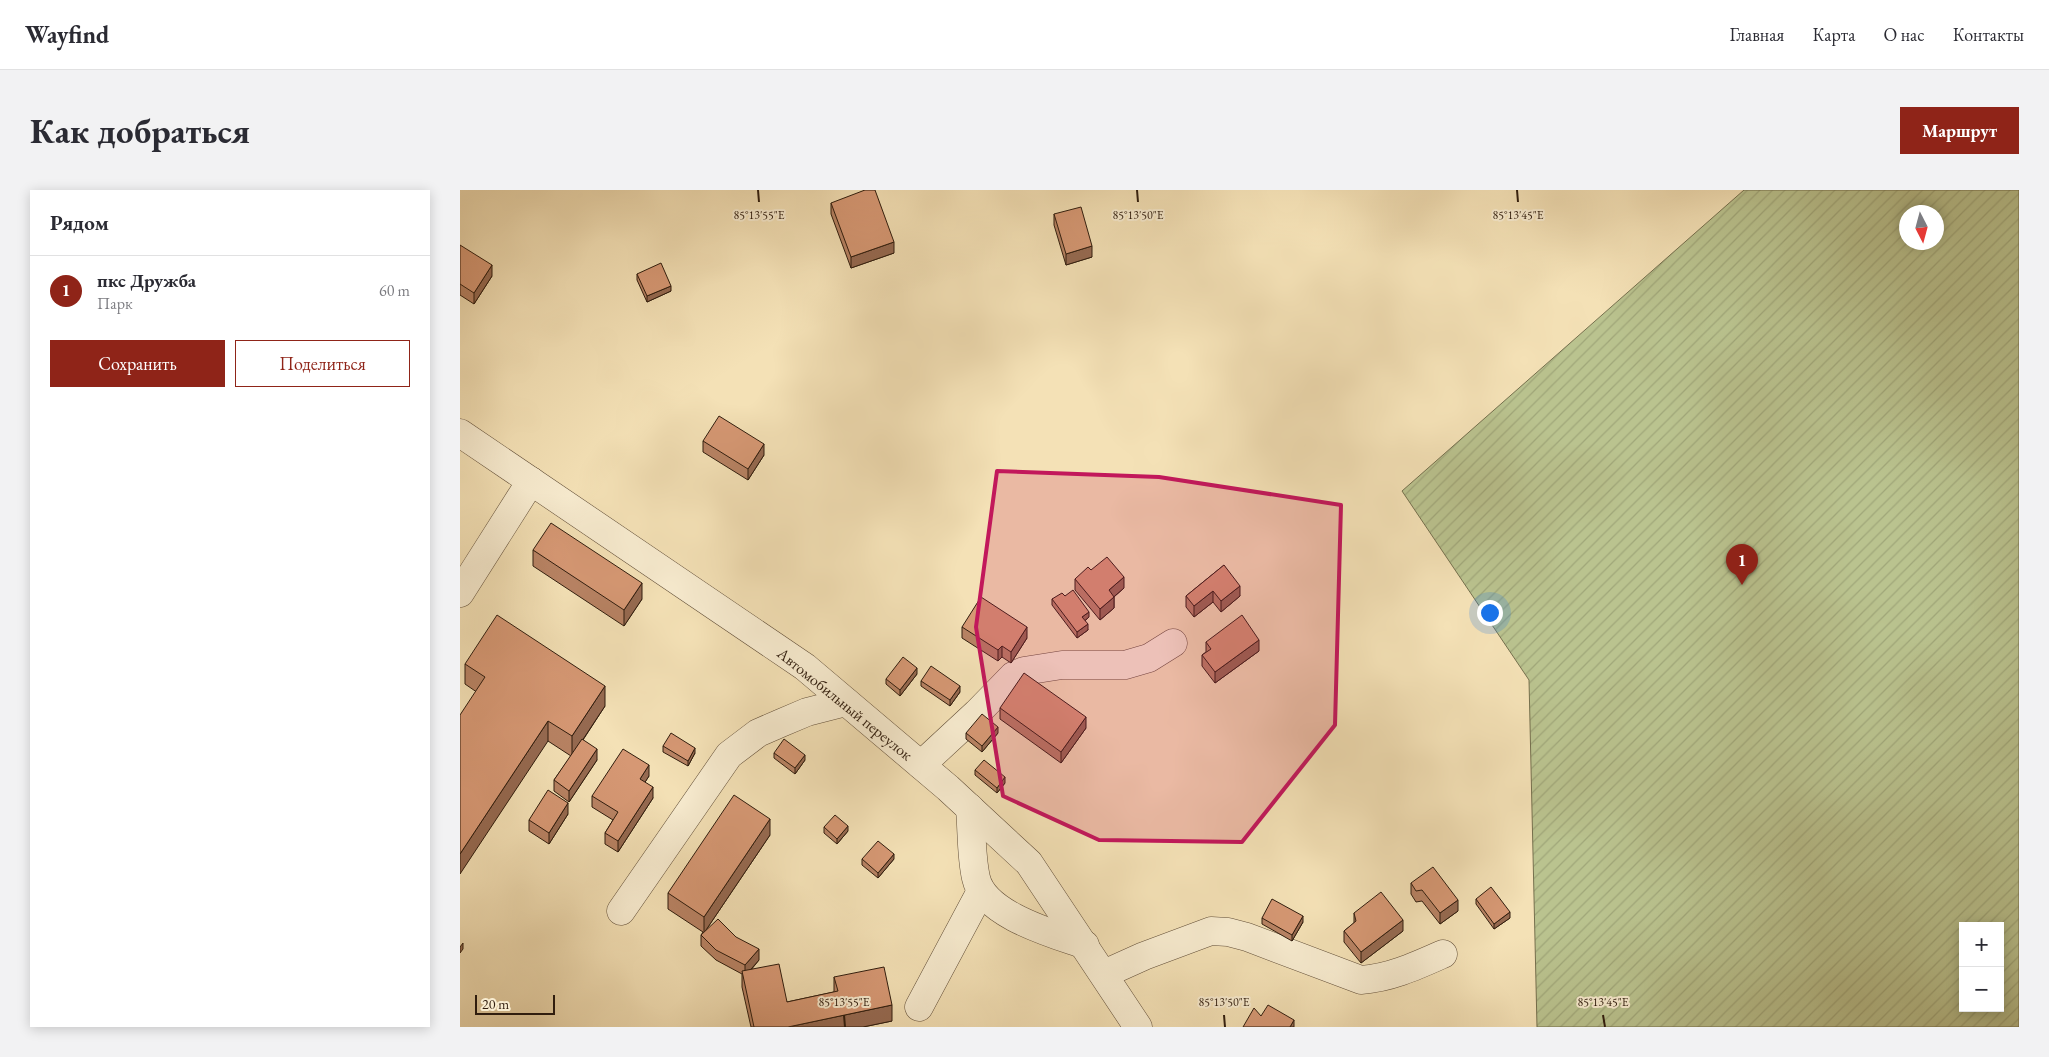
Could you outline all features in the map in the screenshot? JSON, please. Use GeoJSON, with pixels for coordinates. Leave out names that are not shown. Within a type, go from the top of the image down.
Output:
{"type":"FeatureCollection","features":[{"type":"Feature","properties":{"kind":"lane","name":"Автомобильный переулок"},"geometry":{"type":"LineString","coordinates":[[460,433],[805,667],[921,765],[1029,863],[1138,1027]]}},
{"type":"Feature","properties":{"kind":"lane"},"geometry":{"type":"LineString","coordinates":[[460,593],[530,481]]}},
{"type":"Feature","properties":{"kind":"lane"},"geometry":{"type":"LineString","coordinates":[[921,765],[972,718],[1013,676],[1024,671],[1062,665],[1125,665],[1149,658],[1172,643]]}},
{"type":"Feature","properties":{"kind":"lane"},"geometry":{"type":"LineString","coordinates":[[621,911],[728,755],[758,733],[807,712],[846,702]]}},
{"type":"Feature","properties":{"kind":"lane"},"geometry":{"type":"LineString","coordinates":[[970,808],[976,878],[981,890],[992,902],[1012,915],[1035,927],[1085,945]]}},
{"type":"Feature","properties":{"kind":"lane"},"geometry":{"type":"LineString","coordinates":[[919,1007],[981,890]]}},
{"type":"Feature","properties":{"kind":"lane"},"geometry":{"type":"LineString","coordinates":[[1104,974],[1144,956],[1211,931],[1228,932],[1247,938],[1361,980],[1378,979],[1443,954]]}},
{"type":"Feature","properties":{"kind":"highlighted area"},"geometry":{"type":"Polygon","coordinates":[[[997,471],[1159,477],[1341,505],[1335,725],[1242,842],[1099,840],[1003,796],[976,627],[997,471]]]}},
{"type":"Feature","properties":{"kind":"green space"},"geometry":{"type":"Polygon","coordinates":[[[1744,190],[2019,190],[2019,1027],[1537,1027],[1529,680],[1402,491],[1744,190]]]}},
{"type":"Feature","properties":{"kind":"building"},"geometry":{"type":"Polygon","coordinates":[[[865,190],[875,190],[894,242],[851,257],[831,203],[865,190]]]}},
{"type":"Feature","properties":{"kind":"building"},"geometry":{"type":"Polygon","coordinates":[[[1081,207],[1092,246],[1066,254],[1054,214],[1081,207]]]}},
{"type":"Feature","properties":{"kind":"building"},"geometry":{"type":"Polygon","coordinates":[[[460,245],[492,265],[474,293],[460,284],[460,245]]]}},
{"type":"Feature","properties":{"kind":"building"},"geometry":{"type":"Polygon","coordinates":[[[661,263],[671,286],[647,296],[637,274],[661,263]]]}},
{"type":"Feature","properties":{"kind":"building"},"geometry":{"type":"Polygon","coordinates":[[[719,416],[764,444],[748,469],[703,441],[719,416]]]}},
{"type":"Feature","properties":{"kind":"building"},"geometry":{"type":"Polygon","coordinates":[[[551,523],[642,583],[624,610],[533,550],[551,523]]]}},
{"type":"Feature","properties":{"kind":"building"},"geometry":{"type":"Polygon","coordinates":[[[1107,557],[1124,577],[1109,590],[1114,597],[1100,609],[1075,579],[1088,567],[1091,570],[1107,557]]]}},
{"type":"Feature","properties":{"kind":"building"},"geometry":{"type":"Polygon","coordinates":[[[1224,565],[1240,586],[1221,601],[1213,591],[1194,606],[1186,596],[1224,565]]]}},
{"type":"Feature","properties":{"kind":"building"},"geometry":{"type":"Polygon","coordinates":[[[1073,590],[1089,612],[1082,617],[1088,624],[1077,632],[1052,599],[1062,593],[1065,596],[1073,590]]]}},
{"type":"Feature","properties":{"kind":"building"},"geometry":{"type":"Polygon","coordinates":[[[981,597],[1027,627],[1011,652],[1002,646],[998,650],[962,627],[981,597]]]}},
{"type":"Feature","properties":{"kind":"building"},"geometry":{"type":"Polygon","coordinates":[[[497,615],[605,686],[572,736],[548,721],[460,854],[460,715],[485,677],[465,664],[497,615]]]}},
{"type":"Feature","properties":{"kind":"building"},"geometry":{"type":"Polygon","coordinates":[[[1242,615],[1259,640],[1215,672],[1202,655],[1211,649],[1206,642],[1242,615]]]}},
{"type":"Feature","properties":{"kind":"building"},"geometry":{"type":"Polygon","coordinates":[[[903,657],[917,668],[900,690],[886,679],[903,657]]]}},
{"type":"Feature","properties":{"kind":"building"},"geometry":{"type":"Polygon","coordinates":[[[931,666],[960,686],[950,700],[921,681],[931,666]]]}},
{"type":"Feature","properties":{"kind":"building"},"geometry":{"type":"Polygon","coordinates":[[[1024,673],[1086,717],[1061,752],[1000,708],[1024,673]]]}},
{"type":"Feature","properties":{"kind":"building"},"geometry":{"type":"Polygon","coordinates":[[[982,714],[998,727],[982,746],[966,733],[982,714]]]}},
{"type":"Feature","properties":{"kind":"building"},"geometry":{"type":"Polygon","coordinates":[[[671,733],[695,748],[688,761],[663,746],[671,733]]]}},
{"type":"Feature","properties":{"kind":"building"},"geometry":{"type":"Polygon","coordinates":[[[582,739],[597,749],[569,791],[554,780],[582,739]]]}},
{"type":"Feature","properties":{"kind":"building"},"geometry":{"type":"Polygon","coordinates":[[[784,739],[805,755],[795,768],[774,753],[784,739]]]}},
{"type":"Feature","properties":{"kind":"building"},"geometry":{"type":"Polygon","coordinates":[[[623,749],[649,765],[640,779],[653,787],[618,841],[605,833],[618,812],[592,796],[623,749]]]}},
{"type":"Feature","properties":{"kind":"building"},"geometry":{"type":"Polygon","coordinates":[[[984,760],[1005,777],[997,788],[975,770],[984,760]]]}},
{"type":"Feature","properties":{"kind":"building"},"geometry":{"type":"Polygon","coordinates":[[[548,790],[568,803],[549,833],[529,820],[548,790]]]}},
{"type":"Feature","properties":{"kind":"building"},"geometry":{"type":"Polygon","coordinates":[[[734,795],[770,819],[704,917],[668,893],[734,795]]]}},
{"type":"Feature","properties":{"kind":"building"},"geometry":{"type":"Polygon","coordinates":[[[835,815],[848,826],[837,839],[824,827],[835,815]]]}},
{"type":"Feature","properties":{"kind":"building"},"geometry":{"type":"Polygon","coordinates":[[[878,841],[894,854],[878,873],[862,859],[878,841]]]}},
{"type":"Feature","properties":{"kind":"building"},"geometry":{"type":"Polygon","coordinates":[[[1433,867],[1458,900],[1440,913],[1422,890],[1416,891],[1411,883],[1433,867]]]}},
{"type":"Feature","properties":{"kind":"building"},"geometry":{"type":"Polygon","coordinates":[[[1491,887],[1510,912],[1494,924],[1476,899],[1491,887]]]}},
{"type":"Feature","properties":{"kind":"building"},"geometry":{"type":"Polygon","coordinates":[[[1381,892],[1403,920],[1361,952],[1344,931],[1356,921],[1354,913],[1381,892]]]}},
{"type":"Feature","properties":{"kind":"building"},"geometry":{"type":"Polygon","coordinates":[[[1272,899],[1303,916],[1292,935],[1262,918],[1272,899]]]}},
{"type":"Feature","properties":{"kind":"building"},"geometry":{"type":"Polygon","coordinates":[[[718,919],[736,937],[759,949],[745,965],[716,950],[701,935],[718,919]]]}},
{"type":"Feature","properties":{"kind":"building"},"geometry":{"type":"Polygon","coordinates":[[[779,964],[787,1002],[838,991],[834,977],[884,967],[892,1005],[788,1027],[754,1027],[742,971],[779,964]]]}},
{"type":"Feature","properties":{"kind":"building"},"geometry":{"type":"Polygon","coordinates":[[[1268,1005],[1294,1020],[1290,1027],[1243,1027],[1254,1008],[1261,1016],[1268,1005]]]}},
{"type":"Feature","properties":{"kind":"place","name":"пкс Дружба"},"geometry":{"type":"Point","coordinates":[1742,585]}}]}
